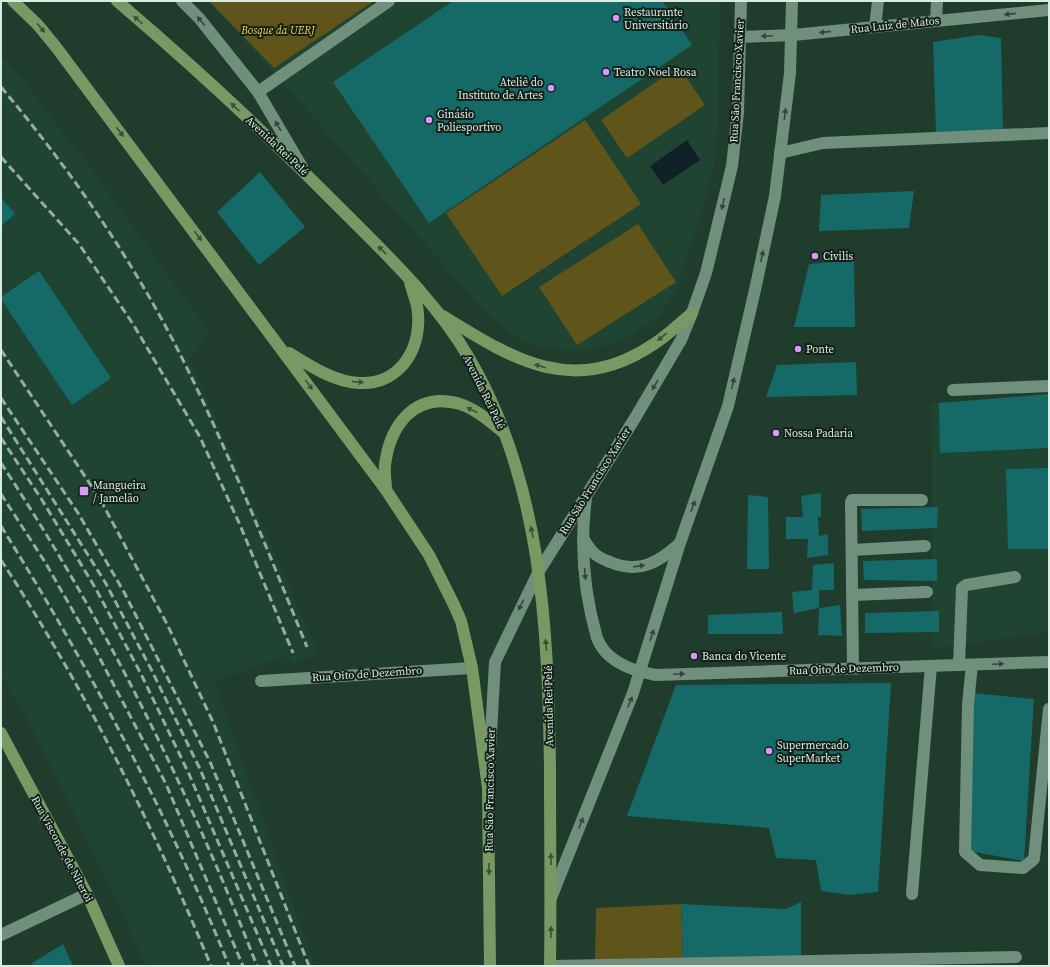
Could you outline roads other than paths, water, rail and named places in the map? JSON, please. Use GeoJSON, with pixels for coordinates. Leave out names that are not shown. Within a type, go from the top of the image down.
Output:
{"type":"FeatureCollection","features":[{"type":"Feature","properties":{"kind":"main road"},"geometry":{"type":"LineString","coordinates":[[13,1],[38,25],[56,47],[284,351],[386,490],[428,555],[461,621],[472,668],[488,788]]}},
{"type":"Feature","properties":{"kind":"main road","name":"Avenida Rei Pelé"},"geometry":{"type":"LineString","coordinates":[[117,1],[162,40],[304,172],[409,278],[439,314],[468,356],[488,393],[514,459],[528,513],[539,571],[548,671],[551,898]]}},
{"type":"Feature","properties":{"kind":"main road"},"geometry":{"type":"LineString","coordinates":[[182,1],[199,18],[258,92],[304,172]]}},
{"type":"Feature","properties":{"kind":"main road"},"geometry":{"type":"LineString","coordinates":[[258,92],[389,1]]}},
{"type":"Feature","properties":{"kind":"main road","name":"Rua São Francisco Xavier"},"geometry":{"type":"LineString","coordinates":[[490,966],[488,788],[495,662],[539,571],[586,493],[670,360],[692,313],[706,273],[732,166],[738,112],[741,1]]}},
{"type":"Feature","properties":{"kind":"main road"},"geometry":{"type":"LineString","coordinates":[[550,966],[551,898],[633,694],[680,543],[728,406],[775,196],[790,73],[792,1]]}},
{"type":"Feature","properties":{"kind":"main road"},"geometry":{"type":"LineString","coordinates":[[875,27],[878,1]]}},
{"type":"Feature","properties":{"kind":"main road"},"geometry":{"type":"LineString","coordinates":[[936,21],[938,1]]}},
{"type":"Feature","properties":{"kind":"main road","name":"Rua Luiz de Matos"},"geometry":{"type":"LineString","coordinates":[[741,37],[792,35],[1049,10]]}},
{"type":"Feature","properties":{"kind":"main road"},"geometry":{"type":"LineString","coordinates":[[780,153],[823,143],[1049,133]]}},
{"type":"Feature","properties":{"kind":"main road"},"geometry":{"type":"LineString","coordinates":[[284,351],[313,368],[338,378],[357,383],[378,382],[393,375],[405,363],[413,349],[417,328],[417,306],[409,278]]}},
{"type":"Feature","properties":{"kind":"main road"},"geometry":{"type":"LineString","coordinates":[[439,314],[495,348],[525,362],[547,368],[575,371],[603,367],[630,357],[654,344],[692,313]]}},
{"type":"Feature","properties":{"kind":"main road"},"geometry":{"type":"LineString","coordinates":[[953,390],[1049,386]]}},
{"type":"Feature","properties":{"kind":"main road"},"geometry":{"type":"LineString","coordinates":[[386,490],[385,466],[394,432],[402,419],[414,409],[426,403],[442,401],[461,405],[479,414],[504,433]]}},
{"type":"Feature","properties":{"kind":"main road","name":"Rua Oito de Dezembro"},"geometry":{"type":"LineString","coordinates":[[586,493],[583,538],[586,584],[594,628],[600,646],[611,657],[624,666],[640,672],[656,675],[1049,662]]}},
{"type":"Feature","properties":{"kind":"main road"},"geometry":{"type":"LineString","coordinates":[[853,668],[852,500],[922,500]]}},
{"type":"Feature","properties":{"kind":"main road"},"geometry":{"type":"LineString","coordinates":[[583,538],[594,554],[620,566],[635,567],[652,564],[680,543]]}},
{"type":"Feature","properties":{"kind":"main road"},"geometry":{"type":"LineString","coordinates":[[852,550],[925,546]]}},
{"type":"Feature","properties":{"kind":"main road"},"geometry":{"type":"LineString","coordinates":[[959,665],[962,588],[966,585],[1016,578]]}},
{"type":"Feature","properties":{"kind":"main road"},"geometry":{"type":"LineString","coordinates":[[853,595],[927,592]]}},
{"type":"Feature","properties":{"kind":"main road"},"geometry":{"type":"LineString","coordinates":[[972,665],[968,704],[965,852],[980,865],[1024,868],[1034,859],[1049,709]]}},
{"type":"Feature","properties":{"kind":"main road"},"geometry":{"type":"LineString","coordinates":[[912,894],[931,666]]}},
{"type":"Feature","properties":{"kind":"main road","name":"Rua Oito de Dezembro"},"geometry":{"type":"LineString","coordinates":[[261,681],[472,668]]}},
{"type":"Feature","properties":{"kind":"main road","name":"Rua Visconde de Niterói"},"geometry":{"type":"LineString","coordinates":[[1,733],[87,894],[119,966]]}},
{"type":"Feature","properties":{"kind":"main road"},"geometry":{"type":"LineString","coordinates":[[1,935],[87,894]]}},
{"type":"Feature","properties":{"kind":"main road"},"geometry":{"type":"LineString","coordinates":[[554,966],[1016,957]]}},
{"type":"Feature","properties":{"kind":"railway"},"geometry":{"type":"LineString","coordinates":[[1,87],[27,118],[75,182],[120,249],[161,319],[198,390],[231,463],[307,647]]}},
{"type":"Feature","properties":{"kind":"railway"},"geometry":{"type":"LineString","coordinates":[[1,157],[79,244],[133,324],[200,437],[240,525],[293,653]]}},
{"type":"Feature","properties":{"kind":"railway"},"geometry":{"type":"LineString","coordinates":[[1,350],[100,499],[167,624],[213,722],[309,966]]}},
{"type":"Feature","properties":{"kind":"railway"},"geometry":{"type":"LineString","coordinates":[[1,398],[78,513],[124,592],[211,764],[295,966]]}},
{"type":"Feature","properties":{"kind":"railway"},"geometry":{"type":"LineString","coordinates":[[1,417],[105,582],[151,669],[200,769],[283,966]]}},
{"type":"Feature","properties":{"kind":"railway"},"geometry":{"type":"LineString","coordinates":[[1,438],[42,500],[96,589],[141,674],[189,774],[271,966]]}},
{"type":"Feature","properties":{"kind":"railway"},"geometry":{"type":"LineString","coordinates":[[1,463],[39,523],[110,645],[174,771],[231,900],[257,966]]}},
{"type":"Feature","properties":{"kind":"railway"},"geometry":{"type":"LineString","coordinates":[[1,494],[45,562],[97,653],[166,784],[243,966]]}},
{"type":"Feature","properties":{"kind":"railway"},"geometry":{"type":"LineString","coordinates":[[1,526],[65,632],[125,741],[180,852],[229,966]]}},
{"type":"Feature","properties":{"kind":"railway"},"geometry":{"type":"LineString","coordinates":[[1,560],[61,657],[89,707],[141,809],[189,913],[211,966]]}},
{"type":"Feature","properties":{"kind":"place","name":"Restaurante Universitário"},"geometry":{"type":"Point","coordinates":[616,18]}},
{"type":"Feature","properties":{"kind":"place","name":"Teatro Noel Rosa"},"geometry":{"type":"Point","coordinates":[606,72]}},
{"type":"Feature","properties":{"kind":"place","name":"Ateliê do Instituto de Artes"},"geometry":{"type":"Point","coordinates":[551,88]}},
{"type":"Feature","properties":{"kind":"place","name":"Ginásio Poliesportivo"},"geometry":{"type":"Point","coordinates":[429,120]}},
{"type":"Feature","properties":{"kind":"place","name":"Civilis"},"geometry":{"type":"Point","coordinates":[815,256]}},
{"type":"Feature","properties":{"kind":"place","name":"Ponte"},"geometry":{"type":"Point","coordinates":[798,349]}},
{"type":"Feature","properties":{"kind":"place","name":"Nossa Padaria"},"geometry":{"type":"Point","coordinates":[776,433]}},
{"type":"Feature","properties":{"kind":"place","name":"Mangueira / Jamelão"},"geometry":{"type":"Point","coordinates":[84,491]}},
{"type":"Feature","properties":{"kind":"place","name":"Banca do Vicente"},"geometry":{"type":"Point","coordinates":[694,656]}},
{"type":"Feature","properties":{"kind":"place","name":"Supermercado SuperMarket"},"geometry":{"type":"Point","coordinates":[769,751]}},
{"type":"Feature","properties":{"kind":"park label","name":"Bosque da UERJ"},"geometry":{"type":"Point","coordinates":[278,30]}}]}
